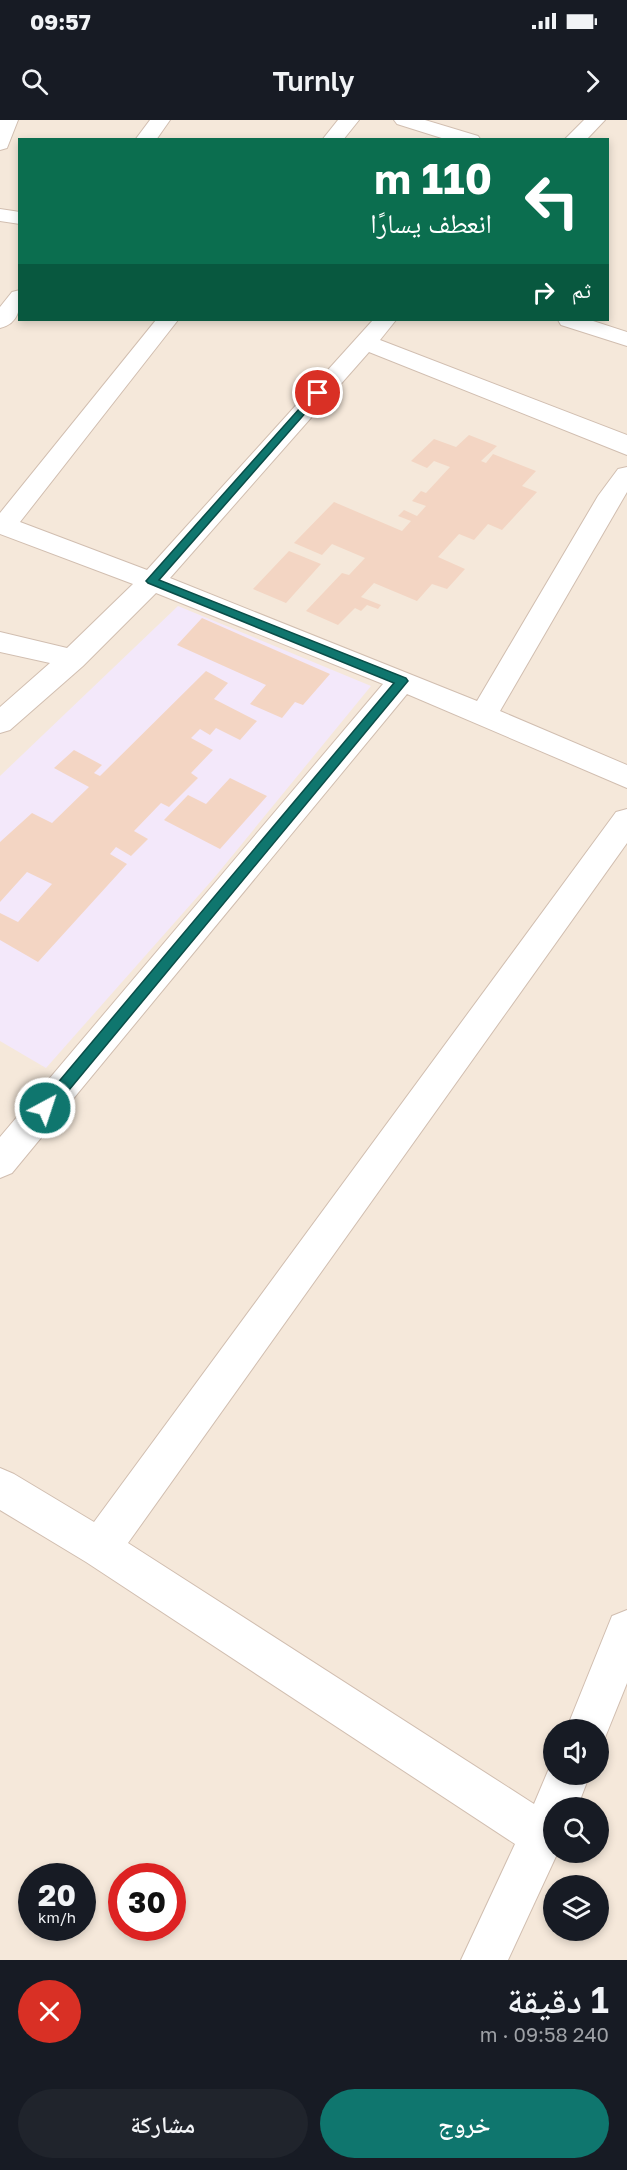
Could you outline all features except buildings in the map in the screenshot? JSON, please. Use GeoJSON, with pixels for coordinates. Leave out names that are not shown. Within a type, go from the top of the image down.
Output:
{"type":"FeatureCollection","features":[{"type":"Feature","properties":{"kind":"street"},"geometry":{"type":"LineString","coordinates":[[0,144],[8,120]]}},
{"type":"Feature","properties":{"kind":"street"},"geometry":{"type":"LineString","coordinates":[[146,138],[160,120]]}},
{"type":"Feature","properties":{"kind":"street"},"geometry":{"type":"LineString","coordinates":[[334,138],[350,120]]}},
{"type":"Feature","properties":{"kind":"street"},"geometry":{"type":"LineString","coordinates":[[404,120],[464,138]]}},
{"type":"Feature","properties":{"kind":"street"},"geometry":{"type":"LineString","coordinates":[[576,138],[595,120]]}},
{"type":"Feature","properties":{"kind":"street"},"geometry":{"type":"LineString","coordinates":[[0,215],[18,218]]}},
{"type":"Feature","properties":{"kind":"street"},"geometry":{"type":"LineString","coordinates":[[0,321],[18,299]]}},
{"type":"Feature","properties":{"kind":"street"},"geometry":{"type":"LineString","coordinates":[[166,321],[2,525],[152,581],[484,714],[627,777]]}},
{"type":"Feature","properties":{"kind":"street"},"geometry":{"type":"LineString","coordinates":[[0,723],[73,659],[152,581],[384,321]]}},
{"type":"Feature","properties":{"kind":"street"},"geometry":{"type":"LineString","coordinates":[[572,321],[627,339]]}},
{"type":"Feature","properties":{"kind":"street"},"geometry":{"type":"LineString","coordinates":[[364,342],[619,441],[627,447]]}},
{"type":"Feature","properties":{"kind":"street"},"geometry":{"type":"LineString","coordinates":[[484,714],[619,499],[627,476]]}},
{"type":"Feature","properties":{"kind":"street"},"geometry":{"type":"LineString","coordinates":[[0,642],[73,659]]}},
{"type":"Feature","properties":{"kind":"street"},"geometry":{"type":"LineString","coordinates":[[0,1162],[402,681]]}},
{"type":"Feature","properties":{"kind":"street"},"geometry":{"type":"LineString","coordinates":[[100,1548],[627,820]]}},
{"type":"Feature","properties":{"kind":"street"},"geometry":{"type":"LineString","coordinates":[[0,1488],[543,1814]]}},
{"type":"Feature","properties":{"kind":"street"},"geometry":{"type":"LineString","coordinates":[[591,1719],[627,1631]]}},
{"type":"Feature","properties":{"kind":"street"},"geometry":{"type":"LineString","coordinates":[[484,1960],[543,1833]]}},
{"type":"Feature","properties":{"kind":"shaded area"},"geometry":{"type":"Polygon","coordinates":[[[0,120],[627,120],[627,1960],[0,1960],[0,120]]]}},
{"type":"Feature","properties":{"kind":"shaded area"},"geometry":{"type":"Polygon","coordinates":[[[178,606],[371,686],[214,878],[46,1068],[0,1041],[0,776],[178,606]]]}},
{"type":"Feature","properties":{"kind":"route"},"geometry":{"type":"LineString","coordinates":[[45,1108],[402,681],[152,581],[318,393]]}}]}
